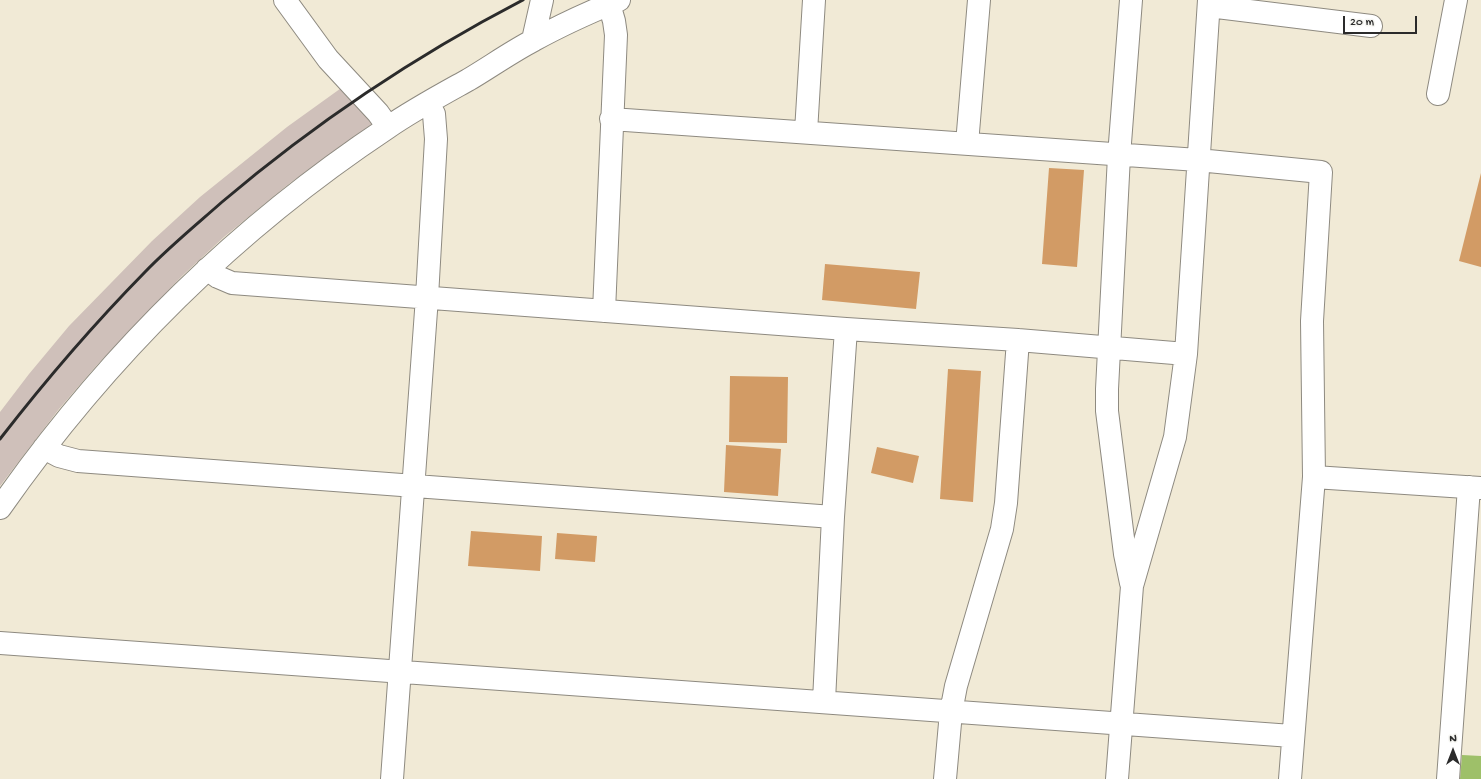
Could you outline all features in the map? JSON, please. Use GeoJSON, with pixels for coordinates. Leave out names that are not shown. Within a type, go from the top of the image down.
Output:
{"type":"FeatureCollection","features":[{"type":"Feature","properties":{"kind":"street"},"geometry":{"type":"LineString","coordinates":[[285,0],[328,59],[378,113],[388,127]]}},
{"type":"Feature","properties":{"kind":"street"},"geometry":{"type":"LineString","coordinates":[[533,40],[542,0]]}},
{"type":"Feature","properties":{"kind":"street"},"geometry":{"type":"LineString","coordinates":[[806,132],[814,0]]}},
{"type":"Feature","properties":{"kind":"street"},"geometry":{"type":"LineString","coordinates":[[967,144],[979,0]]}},
{"type":"Feature","properties":{"kind":"street"},"geometry":{"type":"LineString","coordinates":[[1131,0],[1119,156],[1108,348],[1107,411],[1125,554],[1132,586]]}},
{"type":"Feature","properties":{"kind":"street"},"geometry":{"type":"LineString","coordinates":[[1438,94],[1456,0]]}},
{"type":"Feature","properties":{"kind":"street"},"geometry":{"type":"LineString","coordinates":[[0,508],[71,413],[119,357],[164,310],[237,241],[307,184],[388,127],[533,40],[614,2],[616,35],[611,119],[604,311]]}},
{"type":"Feature","properties":{"kind":"street"},"geometry":{"type":"LineString","coordinates":[[1117,779],[1132,586],[1174,437],[1186,354],[1209,3],[1371,26]]}},
{"type":"Feature","properties":{"kind":"street"},"geometry":{"type":"LineString","coordinates":[[392,779],[426,297],[436,126],[434,114],[428,103]]}},
{"type":"Feature","properties":{"kind":"street"},"geometry":{"type":"LineString","coordinates":[[611,119],[1119,156],[1198,160],[1321,172],[1312,321],[1314,477],[1292,736],[1290,779]]}},
{"type":"Feature","properties":{"kind":"street"},"geometry":{"type":"LineString","coordinates":[[206,269],[218,277],[232,283],[846,329],[1018,340],[1186,354]]}},
{"type":"Feature","properties":{"kind":"street"},"geometry":{"type":"LineString","coordinates":[[824,701],[833,517],[846,329]]}},
{"type":"Feature","properties":{"kind":"street"},"geometry":{"type":"LineString","coordinates":[[945,779],[951,712],[956,686],[1002,529],[1006,503],[1018,340]]}},
{"type":"Feature","properties":{"kind":"street"},"geometry":{"type":"LineString","coordinates":[[44,448],[59,456],[78,461],[833,517]]}},
{"type":"Feature","properties":{"kind":"street"},"geometry":{"type":"LineString","coordinates":[[1314,477],[1475,488],[1448,779]]}},
{"type":"Feature","properties":{"kind":"street"},"geometry":{"type":"LineString","coordinates":[[0,643],[400,674],[824,701],[951,712],[1292,736]]}},
{"type":"Feature","properties":{"kind":"shaded area"},"geometry":{"type":"Polygon","coordinates":[[[344,86],[376,121],[290,183],[224,237],[182,276],[97,365],[59,409],[0,486],[0,412],[69,326],[152,241],[200,197],[287,127],[344,86]]]}},
{"type":"Feature","properties":{"kind":"green space"},"geometry":{"type":"Polygon","coordinates":[[[1462,755],[1481,756],[1481,779],[1460,779],[1462,755]]]}},
{"type":"Feature","properties":{"kind":"building"},"geometry":{"type":"Polygon","coordinates":[[[1049,168],[1084,170],[1077,267],[1042,264],[1049,168]]]}},
{"type":"Feature","properties":{"kind":"building"},"geometry":{"type":"Polygon","coordinates":[[[1481,173],[1481,267],[1459,261],[1481,173]]]}},
{"type":"Feature","properties":{"kind":"building"},"geometry":{"type":"Polygon","coordinates":[[[825,264],[920,272],[916,309],[822,300],[825,264]]]}},
{"type":"Feature","properties":{"kind":"building"},"geometry":{"type":"Polygon","coordinates":[[[948,369],[981,371],[973,502],[940,499],[948,369]]]}},
{"type":"Feature","properties":{"kind":"building"},"geometry":{"type":"Polygon","coordinates":[[[730,376],[788,377],[787,443],[729,442],[730,376]]]}},
{"type":"Feature","properties":{"kind":"building"},"geometry":{"type":"Polygon","coordinates":[[[726,445],[781,449],[778,496],[724,492],[726,445]]]}},
{"type":"Feature","properties":{"kind":"building"},"geometry":{"type":"Polygon","coordinates":[[[877,447],[919,456],[913,483],[871,473],[877,447]]]}},
{"type":"Feature","properties":{"kind":"building"},"geometry":{"type":"Polygon","coordinates":[[[471,531],[542,536],[540,571],[468,566],[471,531]]]}},
{"type":"Feature","properties":{"kind":"building"},"geometry":{"type":"Polygon","coordinates":[[[557,533],[597,536],[595,562],[555,559],[557,533]]]}},
{"type":"Feature","properties":{"kind":"railway"},"geometry":{"type":"LineString","coordinates":[[0,439],[34,396],[107,312],[154,263],[222,202],[293,145],[366,93],[443,44],[523,0]]}}]}
